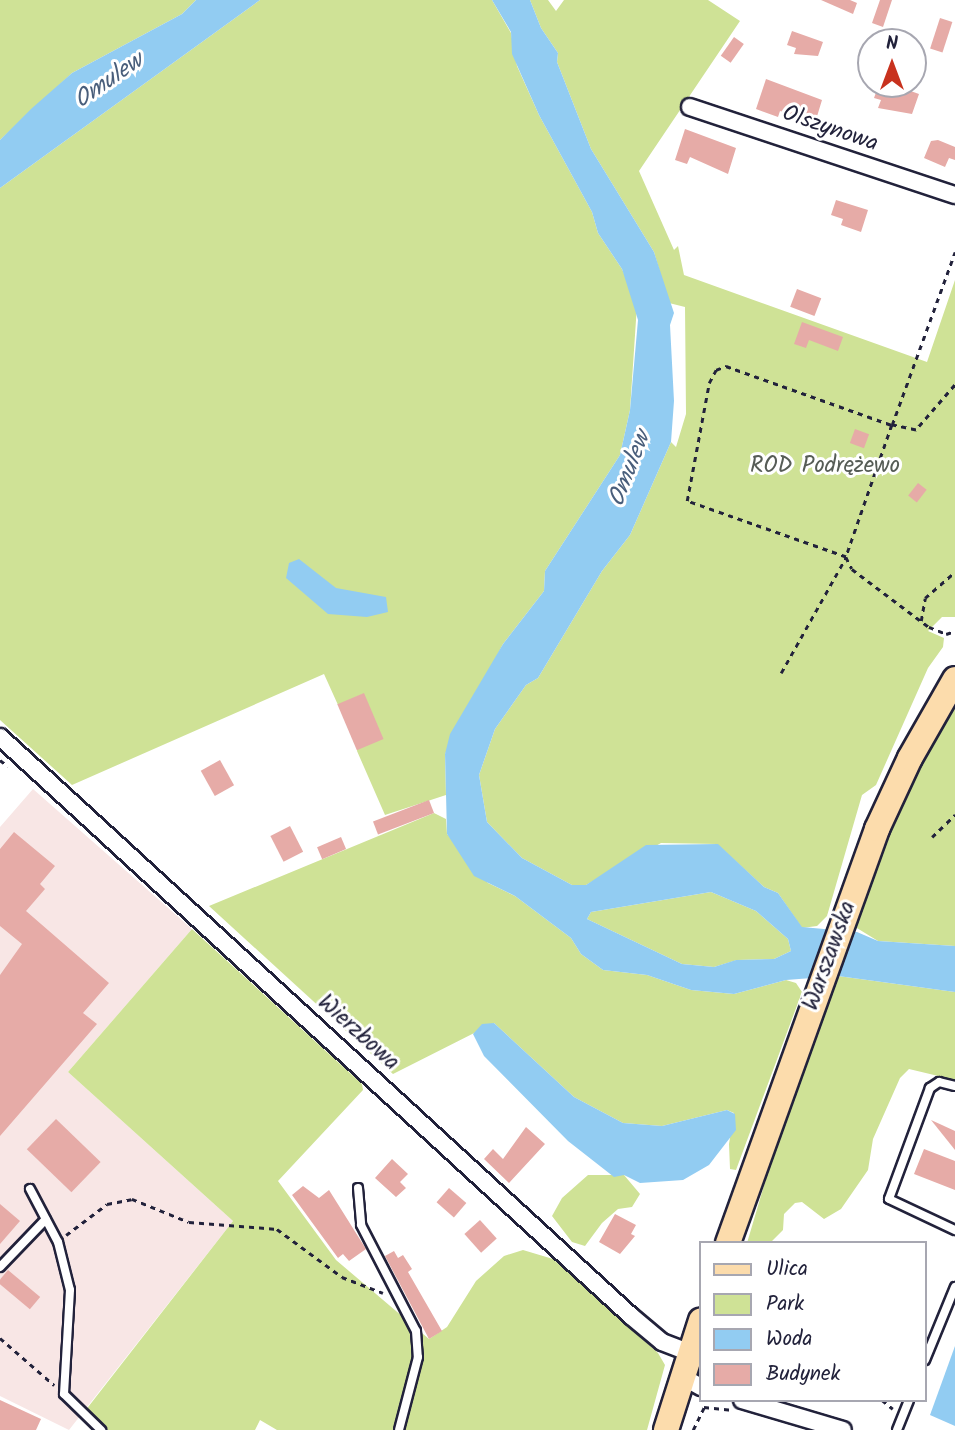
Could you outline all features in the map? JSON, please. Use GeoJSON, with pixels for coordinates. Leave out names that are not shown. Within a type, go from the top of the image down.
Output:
{"type":"FeatureCollection","features":[{"type":"Feature","properties":{"kind":"main road","name":"Warszawska"},"geometry":{"type":"LineString","coordinates":[[729,1241],[845,913],[888,805],[955,679]]}},
{"type":"Feature","properties":{"kind":"main road"},"geometry":{"type":"LineString","coordinates":[[666,1430],[694,1374],[699,1335]]}},
{"type":"Feature","properties":{"kind":"street","name":"Olszynowa"},"geometry":{"type":"LineString","coordinates":[[690,107],[955,195]]}},
{"type":"Feature","properties":{"kind":"street","name":"Wierzbowa"},"geometry":{"type":"LineString","coordinates":[[0,737],[694,1374]]}},
{"type":"Feature","properties":{"kind":"street"},"geometry":{"type":"LineString","coordinates":[[760,1403],[811,1425],[843,1430]]}},
{"type":"Feature","properties":{"kind":"lane"},"geometry":{"type":"LineString","coordinates":[[955,1086],[939,1082],[930,1088],[888,1199],[955,1230]]}},
{"type":"Feature","properties":{"kind":"lane"},"geometry":{"type":"LineString","coordinates":[[358,1188],[361,1225],[416,1331],[418,1357],[399,1430]]}},
{"type":"Feature","properties":{"kind":"lane"},"geometry":{"type":"LineString","coordinates":[[30,1189],[58,1242],[70,1290],[64,1394],[101,1430]]}},
{"type":"Feature","properties":{"kind":"lane"},"geometry":{"type":"LineString","coordinates":[[0,1267],[46,1219]]}},
{"type":"Feature","properties":{"kind":"lane"},"geometry":{"type":"LineString","coordinates":[[927,1355],[955,1287]]}},
{"type":"Feature","properties":{"kind":"lane"},"geometry":{"type":"LineString","coordinates":[[897,1430],[908,1402]]}},
{"type":"Feature","properties":{"kind":"path"},"geometry":{"type":"LineString","coordinates":[[781,673],[846,556],[955,252]]}},
{"type":"Feature","properties":{"kind":"path"},"geometry":{"type":"LineString","coordinates":[[955,385],[916,430],[891,425],[726,366],[716,370],[709,383],[687,501],[846,556],[852,569],[921,621],[937,631],[955,631]]}},
{"type":"Feature","properties":{"kind":"path"},"geometry":{"type":"LineString","coordinates":[[921,621],[925,598],[955,572]]}},
{"type":"Feature","properties":{"kind":"path"},"geometry":{"type":"LineString","coordinates":[[932,838],[955,815]]}},
{"type":"Feature","properties":{"kind":"path"},"geometry":{"type":"LineString","coordinates":[[58,1242],[107,1204],[132,1199],[189,1222],[278,1229],[342,1277],[400,1298]]}},
{"type":"Feature","properties":{"kind":"path"},"geometry":{"type":"LineString","coordinates":[[0,1338],[64,1394]]}},
{"type":"Feature","properties":{"kind":"path"},"geometry":{"type":"LineString","coordinates":[[885,1402],[902,1415]]}},
{"type":"Feature","properties":{"kind":"shaded area"},"geometry":{"type":"Polygon","coordinates":[[[33,789],[192,929],[68,1072],[233,1221],[69,1430],[0,1396],[0,827],[33,789]]]}},
{"type":"Feature","properties":{"kind":"green space"},"geometry":{"type":"Polygon","coordinates":[[[0,0],[196,0],[182,14],[72,73],[0,140],[0,0]]]}},
{"type":"Feature","properties":{"kind":"green space"},"geometry":{"type":"Polygon","coordinates":[[[260,0],[492,0],[511,33],[517,66],[539,115],[592,212],[598,233],[622,269],[637,305],[630,410],[620,455],[545,571],[544,591],[503,644],[445,754],[446,795],[385,815],[357,751],[363,694],[338,705],[324,674],[72,785],[0,720],[0,188],[260,0]]]}},
{"type":"Feature","properties":{"kind":"green space","name":"ROD Podrężewo"},"geometry":{"type":"Polygon","coordinates":[[[530,0],[548,0],[556,11],[564,0],[708,0],[740,21],[639,171],[674,250],[678,246],[684,275],[927,362],[955,280],[955,617],[942,617],[928,631],[944,638],[943,647],[928,668],[876,785],[862,795],[827,916],[817,926],[802,928],[778,893],[764,887],[717,844],[661,843],[586,885],[572,885],[522,858],[487,822],[479,775],[495,729],[526,685],[538,678],[602,571],[630,535],[671,442],[676,447],[686,414],[685,307],[669,303],[654,252],[591,149],[557,62],[558,53],[541,28],[530,0]]]}},
{"type":"Feature","properties":{"kind":"green space"},"geometry":{"type":"Polygon","coordinates":[[[955,702],[955,946],[878,941],[852,925],[899,810],[955,702]]]}},
{"type":"Feature","properties":{"kind":"green space"},"geometry":{"type":"Polygon","coordinates":[[[434,813],[446,819],[447,834],[488,883],[515,896],[571,938],[581,954],[603,970],[647,975],[691,990],[734,994],[786,980],[796,983],[802,992],[736,1170],[730,1169],[729,1144],[734,1113],[727,1110],[662,1126],[623,1123],[574,1097],[494,1023],[393,1074],[209,906],[434,813]]]}},
{"type":"Feature","properties":{"kind":"green space"},"geometry":{"type":"Polygon","coordinates":[[[711,892],[756,911],[788,939],[791,951],[774,959],[737,960],[714,967],[682,964],[587,919],[591,912],[711,892]]]}},
{"type":"Feature","properties":{"kind":"green space"},"geometry":{"type":"Polygon","coordinates":[[[192,929],[362,1084],[363,1090],[278,1181],[336,1260],[429,1339],[447,1327],[476,1281],[504,1256],[523,1250],[553,1259],[658,1353],[665,1365],[647,1430],[277,1430],[260,1420],[255,1430],[108,1430],[85,1411],[233,1221],[68,1072],[192,929]]]}},
{"type":"Feature","properties":{"kind":"green space"},"geometry":{"type":"Polygon","coordinates":[[[838,976],[955,992],[955,1080],[909,1069],[900,1078],[873,1139],[868,1170],[841,1209],[824,1219],[802,1202],[795,1203],[784,1214],[783,1230],[772,1241],[748,1241],[792,1091],[838,976]]]}},
{"type":"Feature","properties":{"kind":"green space"},"geometry":{"type":"Polygon","coordinates":[[[588,1175],[624,1175],[640,1194],[632,1207],[618,1209],[602,1223],[585,1246],[572,1242],[552,1216],[562,1198],[588,1175]]]}},
{"type":"Feature","properties":{"kind":"water","name":"Omulew"},"geometry":{"type":"Polygon","coordinates":[[[196,0],[260,0],[0,188],[0,140],[31,109],[72,73],[182,14],[196,0]]]}},
{"type":"Feature","properties":{"kind":"water","name":"Omulew"},"geometry":{"type":"Polygon","coordinates":[[[492,0],[530,0],[541,28],[558,53],[557,62],[591,149],[654,252],[674,313],[670,325],[674,401],[671,442],[630,535],[602,571],[538,678],[526,685],[495,729],[479,775],[487,822],[522,858],[572,885],[586,885],[646,845],[718,844],[764,887],[778,893],[802,927],[857,932],[878,941],[955,946],[955,992],[838,976],[786,980],[734,994],[691,990],[647,975],[603,970],[581,954],[571,938],[515,896],[474,876],[447,834],[445,754],[450,734],[503,644],[544,591],[545,571],[620,455],[630,410],[638,320],[622,269],[598,233],[592,212],[539,115],[512,54],[511,32],[492,0]],[[711,892],[591,912],[587,919],[682,964],[714,967],[736,960],[774,959],[791,951],[788,939],[756,911],[711,892]]]}},
{"type":"Feature","properties":{"kind":"water"},"geometry":{"type":"Polygon","coordinates":[[[299,559],[336,588],[386,597],[388,612],[367,617],[328,614],[286,578],[289,563],[299,559]]]}},
{"type":"Feature","properties":{"kind":"water"},"geometry":{"type":"Polygon","coordinates":[[[494,1023],[574,1097],[623,1123],[662,1126],[727,1110],[735,1114],[736,1130],[709,1165],[683,1180],[640,1183],[624,1175],[614,1177],[568,1141],[484,1056],[473,1034],[482,1024],[494,1023]]]}},
{"type":"Feature","properties":{"kind":"water"},"geometry":{"type":"Polygon","coordinates":[[[955,1346],[955,1426],[930,1415],[955,1346]]]}},
{"type":"Feature","properties":{"kind":"building"},"geometry":{"type":"Polygon","coordinates":[[[821,0],[850,0],[857,3],[853,14],[821,0]]]}},
{"type":"Feature","properties":{"kind":"building"},"geometry":{"type":"Polygon","coordinates":[[[880,0],[892,0],[883,27],[872,23],[880,0]]]}},
{"type":"Feature","properties":{"kind":"building"},"geometry":{"type":"Polygon","coordinates":[[[940,18],[952,22],[942,52],[930,48],[940,18]]]}},
{"type":"Feature","properties":{"kind":"building"},"geometry":{"type":"Polygon","coordinates":[[[792,31],[823,42],[818,56],[794,54],[796,48],[787,45],[792,31]]]}},
{"type":"Feature","properties":{"kind":"building"},"geometry":{"type":"Polygon","coordinates":[[[734,37],[744,44],[731,63],[721,56],[734,37]]]}},
{"type":"Feature","properties":{"kind":"building"},"geometry":{"type":"Polygon","coordinates":[[[766,79],[822,100],[815,123],[780,111],[778,117],[756,109],[766,79]]]}},
{"type":"Feature","properties":{"kind":"building"},"geometry":{"type":"Polygon","coordinates":[[[874,98],[918,98],[912,114],[878,108],[881,100],[874,98]]]}},
{"type":"Feature","properties":{"kind":"building"},"geometry":{"type":"Polygon","coordinates":[[[685,129],[736,148],[728,174],[690,157],[687,164],[675,160],[685,129]]]}},
{"type":"Feature","properties":{"kind":"building"},"geometry":{"type":"Polygon","coordinates":[[[938,140],[955,147],[955,160],[949,158],[945,167],[924,158],[931,141],[938,140]]]}},
{"type":"Feature","properties":{"kind":"building"},"geometry":{"type":"Polygon","coordinates":[[[836,200],[868,210],[861,232],[841,225],[843,219],[831,215],[836,200]]]}},
{"type":"Feature","properties":{"kind":"building"},"geometry":{"type":"Polygon","coordinates":[[[797,289],[821,298],[814,316],[790,307],[797,289]]]}},
{"type":"Feature","properties":{"kind":"building"},"geometry":{"type":"Polygon","coordinates":[[[802,322],[843,337],[838,351],[809,340],[806,348],[794,344],[802,322]]]}},
{"type":"Feature","properties":{"kind":"building"},"geometry":{"type":"Polygon","coordinates":[[[855,429],[869,434],[864,448],[850,443],[855,429]]]}},
{"type":"Feature","properties":{"kind":"building"},"geometry":{"type":"Polygon","coordinates":[[[918,483],[927,490],[917,502],[908,496],[918,483]]]}},
{"type":"Feature","properties":{"kind":"building"},"geometry":{"type":"Polygon","coordinates":[[[364,693],[384,739],[357,750],[337,704],[364,693]]]}},
{"type":"Feature","properties":{"kind":"building"},"geometry":{"type":"Polygon","coordinates":[[[220,760],[234,785],[215,796],[201,771],[220,760]]]}},
{"type":"Feature","properties":{"kind":"building"},"geometry":{"type":"Polygon","coordinates":[[[429,800],[434,813],[378,835],[373,822],[429,800]]]}},
{"type":"Feature","properties":{"kind":"building"},"geometry":{"type":"Polygon","coordinates":[[[290,826],[303,852],[284,862],[270,836],[290,826]]]}},
{"type":"Feature","properties":{"kind":"building"},"geometry":{"type":"Polygon","coordinates":[[[14,832],[55,866],[40,884],[45,889],[26,911],[109,983],[83,1013],[97,1024],[0,1136],[0,975],[22,944],[0,926],[0,849],[14,832]]]}},
{"type":"Feature","properties":{"kind":"building"},"geometry":{"type":"Polygon","coordinates":[[[341,837],[346,849],[322,859],[317,847],[341,837]]]}},
{"type":"Feature","properties":{"kind":"building"},"geometry":{"type":"Polygon","coordinates":[[[56,1119],[101,1162],[71,1192],[27,1149],[56,1119]]]}},
{"type":"Feature","properties":{"kind":"building"},"geometry":{"type":"Polygon","coordinates":[[[931,1120],[955,1131],[955,1150],[931,1120]]]}},
{"type":"Feature","properties":{"kind":"building"},"geometry":{"type":"Polygon","coordinates":[[[526,1127],[545,1144],[509,1183],[484,1159],[493,1149],[503,1159],[526,1127]]]}},
{"type":"Feature","properties":{"kind":"building"},"geometry":{"type":"Polygon","coordinates":[[[924,1149],[955,1161],[955,1190],[914,1174],[924,1149]]]}},
{"type":"Feature","properties":{"kind":"building"},"geometry":{"type":"Polygon","coordinates":[[[392,1159],[408,1174],[400,1182],[406,1188],[396,1197],[375,1178],[392,1159]]]}},
{"type":"Feature","properties":{"kind":"building"},"geometry":{"type":"Polygon","coordinates":[[[303,1186],[319,1198],[329,1190],[366,1249],[349,1261],[343,1254],[338,1258],[292,1195],[303,1186]]]}},
{"type":"Feature","properties":{"kind":"building"},"geometry":{"type":"Polygon","coordinates":[[[449,1188],[466,1203],[454,1217],[437,1202],[449,1188]]]}},
{"type":"Feature","properties":{"kind":"building"},"geometry":{"type":"Polygon","coordinates":[[[0,1204],[20,1221],[0,1244],[0,1204]]]}},
{"type":"Feature","properties":{"kind":"building"},"geometry":{"type":"Polygon","coordinates":[[[615,1214],[636,1225],[631,1234],[635,1236],[620,1254],[599,1242],[615,1214]]]}},
{"type":"Feature","properties":{"kind":"building"},"geometry":{"type":"Polygon","coordinates":[[[480,1220],[497,1239],[481,1253],[464,1234],[480,1220]]]}},
{"type":"Feature","properties":{"kind":"building"},"geometry":{"type":"Polygon","coordinates":[[[394,1251],[398,1258],[403,1255],[412,1269],[408,1272],[442,1331],[429,1339],[385,1256],[394,1251]]]}},
{"type":"Feature","properties":{"kind":"building"},"geometry":{"type":"Polygon","coordinates":[[[8,1270],[40,1297],[30,1309],[0,1284],[0,1280],[8,1270]]]}},
{"type":"Feature","properties":{"kind":"building"},"geometry":{"type":"Polygon","coordinates":[[[0,1400],[41,1419],[36,1430],[0,1430],[0,1400]]]}}]}
